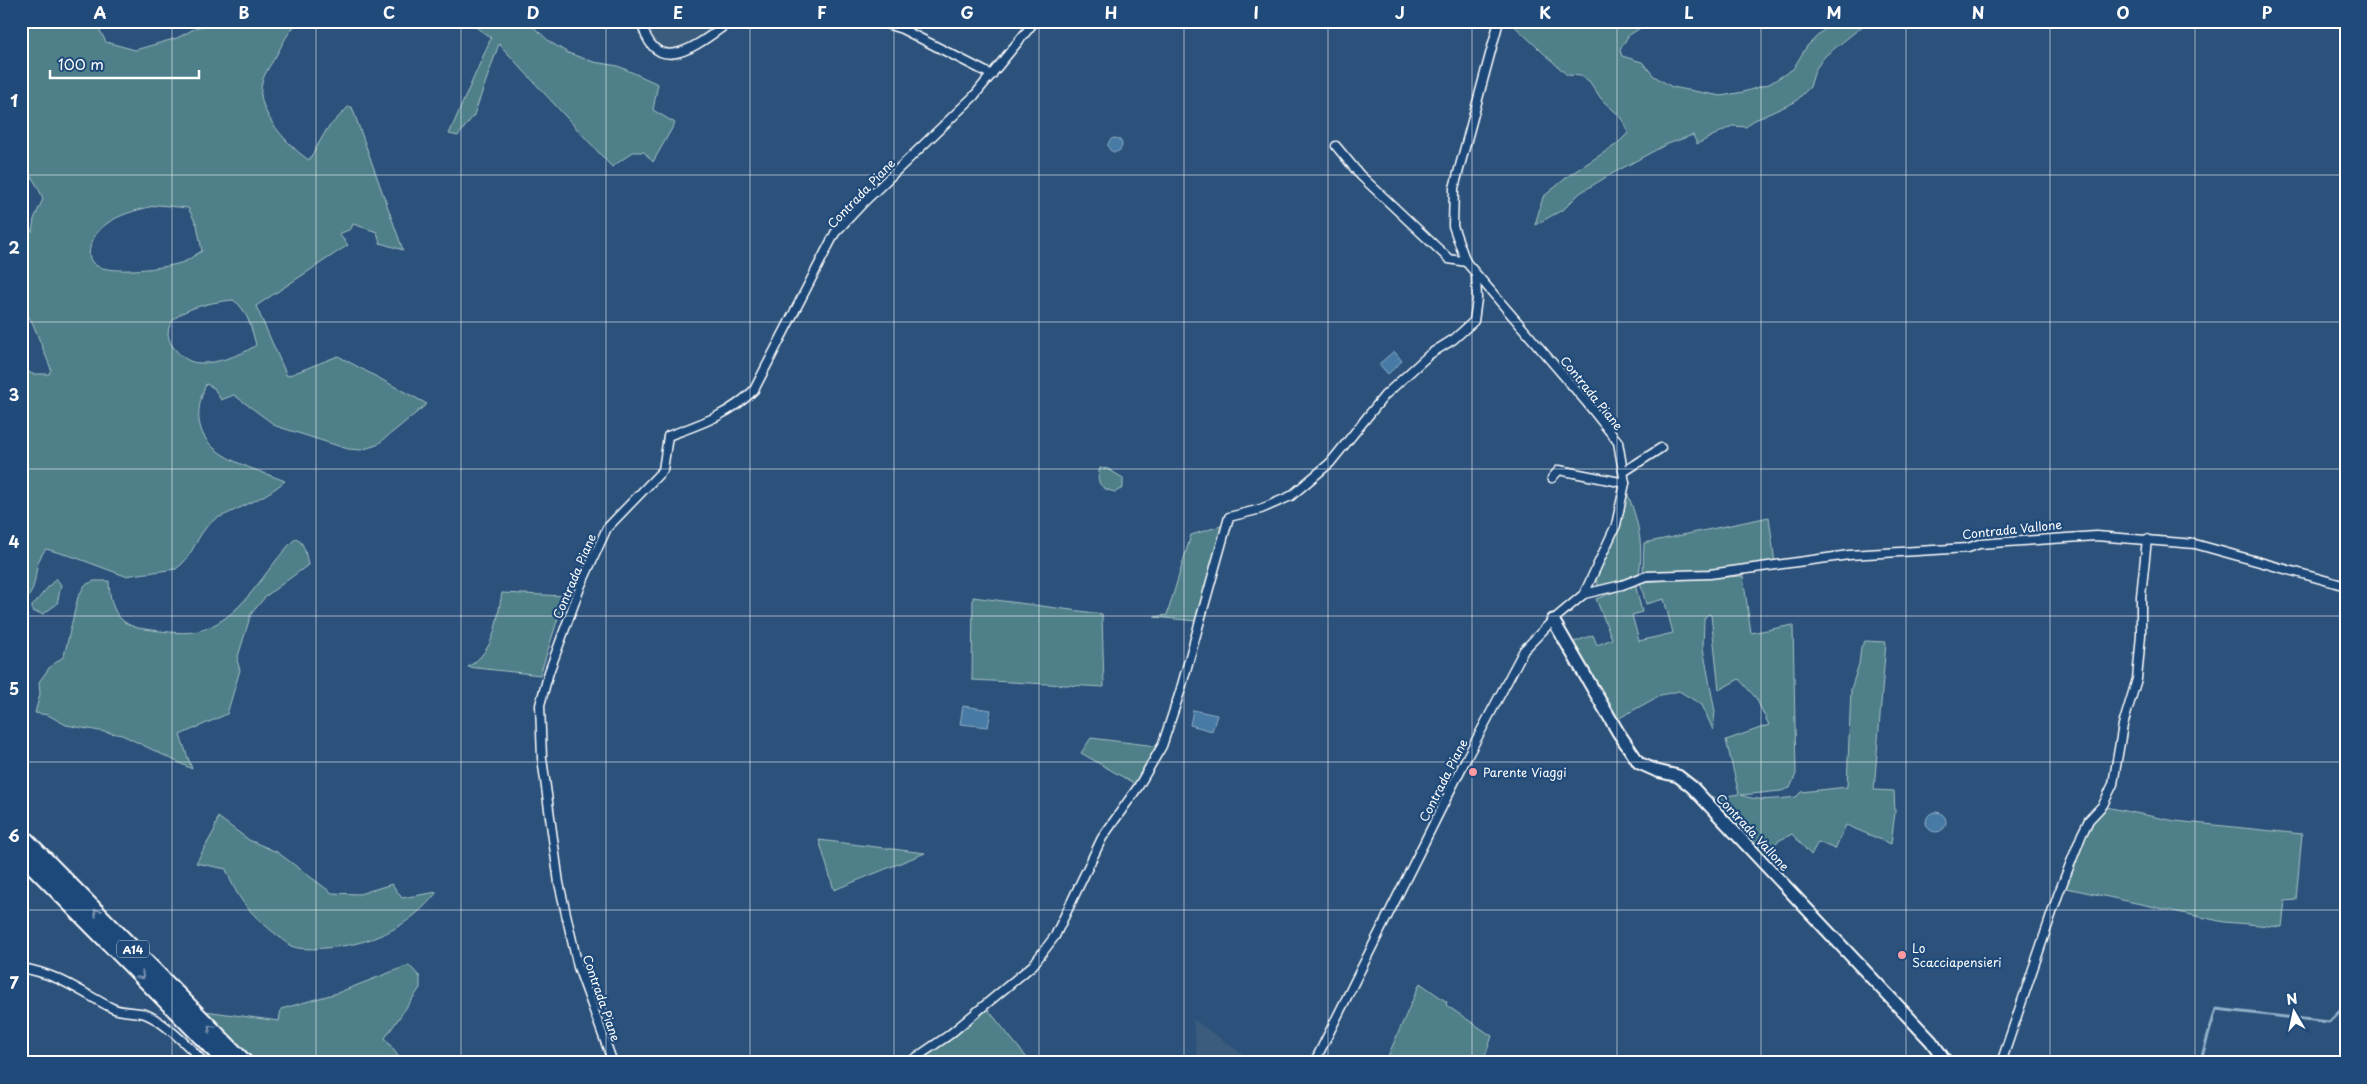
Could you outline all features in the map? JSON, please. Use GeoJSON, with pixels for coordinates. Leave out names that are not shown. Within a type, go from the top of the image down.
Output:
{"type":"FeatureCollection","features":[{"type":"Feature","properties":{"kind":"highway","name":"A14"},"geometry":{"type":"LineString","coordinates":[[21,835],[245,1063]]}},
{"type":"Feature","properties":{"kind":"highway","name":"A14"},"geometry":{"type":"LineString","coordinates":[[21,854],[227,1063]]}},
{"type":"Feature","properties":{"kind":"street"},"geometry":{"type":"LineString","coordinates":[[641,21],[645,38],[654,49],[668,54],[686,51],[731,21]]}},
{"type":"Feature","properties":{"kind":"street"},"geometry":{"type":"LineString","coordinates":[[877,21],[902,29],[992,75]]}},
{"type":"Feature","properties":{"kind":"street","name":"Contrada Piane"},"geometry":{"type":"LineString","coordinates":[[613,1063],[578,966],[559,883],[542,758],[540,706],[549,672],[581,585],[607,528],[663,470],[668,436],[724,414],[739,404],[754,390],[835,234],[865,201],[974,96],[1035,21]]}},
{"type":"Feature","properties":{"kind":"street","name":"Contrada Piane"},"geometry":{"type":"LineString","coordinates":[[1314,1063],[1465,761],[1524,650],[1553,620],[1584,594],[1616,526],[1625,483],[1625,472],[1618,442],[1587,402],[1466,262],[1453,226],[1454,188],[1499,21]]}},
{"type":"Feature","properties":{"kind":"street"},"geometry":{"type":"LineString","coordinates":[[1336,146],[1360,175],[1449,259],[1466,262]]}},
{"type":"Feature","properties":{"kind":"street"},"geometry":{"type":"LineString","coordinates":[[908,1063],[950,1035],[1033,965],[1055,936],[1102,838],[1138,787],[1162,746],[1180,692],[1229,517],[1261,510],[1291,496],[1330,464],[1386,395],[1430,354],[1454,339],[1474,321],[1477,299],[1476,275]]}},
{"type":"Feature","properties":{"kind":"street"},"geometry":{"type":"LineString","coordinates":[[1625,472],[1661,448]]}},
{"type":"Feature","properties":{"kind":"street"},"geometry":{"type":"LineString","coordinates":[[1552,478],[1559,470],[1625,483]]}},
{"type":"Feature","properties":{"kind":"street","name":"Contrada Vallone"},"geometry":{"type":"LineString","coordinates":[[1584,594],[1646,576],[1710,574],[1849,555],[1968,548],[1979,544],[2096,536],[2194,544],[2346,586]]}},
{"type":"Feature","properties":{"kind":"street"},"geometry":{"type":"LineString","coordinates":[[2001,1063],[2058,895],[2075,851],[2089,820],[2103,805],[2113,784],[2122,725],[2137,679],[2142,635],[2141,596],[2147,539]]}},
{"type":"Feature","properties":{"kind":"street","name":"Contrada Vallone"},"geometry":{"type":"LineString","coordinates":[[1553,620],[1618,732],[1639,762],[1657,771],[1678,776],[1692,787],[1931,1041],[1947,1063]]}},
{"type":"Feature","properties":{"kind":"street"},"geometry":{"type":"LineString","coordinates":[[21,968],[69,982],[114,1009],[147,1015],[182,1040],[204,1063]]}},
{"type":"Feature","properties":{"kind":"shaded area"},"geometry":{"type":"Polygon","coordinates":[[[644,21],[719,21],[707,32],[681,47],[666,50],[657,45],[649,34],[644,21]]]}},
{"type":"Feature","properties":{"kind":"shaded area"},"geometry":{"type":"Polygon","coordinates":[[[1112,138],[1118,138],[1122,145],[1118,152],[1112,152],[1108,148],[1108,142],[1112,138]]]}},
{"type":"Feature","properties":{"kind":"shaded area"},"geometry":{"type":"Polygon","coordinates":[[[1394,351],[1402,361],[1388,374],[1379,364],[1394,351]]]}},
{"type":"Feature","properties":{"kind":"shaded area"},"geometry":{"type":"Polygon","coordinates":[[[963,706],[991,710],[988,727],[960,724],[963,706]]]}},
{"type":"Feature","properties":{"kind":"shaded area"},"geometry":{"type":"Polygon","coordinates":[[[1193,710],[1217,715],[1212,731],[1190,725],[1193,710]]]}},
{"type":"Feature","properties":{"kind":"shaded area"},"geometry":{"type":"Polygon","coordinates":[[[1932,812],[1940,812],[1946,818],[1946,826],[1940,832],[1932,832],[1926,826],[1926,818],[1932,812]]]}},
{"type":"Feature","properties":{"kind":"shaded area"},"geometry":{"type":"Polygon","coordinates":[[[1193,1019],[1251,1060],[1249,1063],[1198,1063],[1193,1019]]]}},
{"type":"Feature","properties":{"kind":"green space"},"geometry":{"type":"Polygon","coordinates":[[[21,21],[95,21],[106,42],[135,50],[177,38],[198,27],[224,21],[300,21],[286,37],[263,79],[261,98],[264,108],[284,138],[309,160],[327,129],[348,107],[352,107],[403,250],[380,243],[377,232],[353,224],[351,229],[339,234],[348,245],[256,306],[287,376],[338,356],[427,404],[377,445],[361,450],[348,449],[276,426],[234,395],[221,400],[214,388],[206,384],[199,407],[200,425],[206,439],[217,451],[232,460],[285,481],[259,498],[214,520],[203,531],[187,558],[176,569],[125,576],[46,549],[38,563],[32,591],[21,606],[21,367],[32,374],[49,374],[51,369],[33,324],[21,303],[21,213],[32,232],[34,219],[43,199],[34,180],[21,164],[21,21]],[[158,205],[127,213],[100,229],[90,248],[90,259],[92,262],[98,267],[109,269],[137,270],[178,264],[202,251],[197,225],[188,208],[158,205]],[[233,300],[201,306],[180,314],[173,321],[169,329],[169,339],[172,346],[184,358],[197,363],[205,363],[234,356],[256,345],[251,326],[242,308],[233,300]]]}},
{"type":"Feature","properties":{"kind":"green space"},"geometry":{"type":"Polygon","coordinates":[[[471,21],[527,21],[550,42],[568,53],[594,62],[618,66],[658,84],[653,110],[675,123],[653,162],[644,152],[633,152],[612,167],[499,44],[474,115],[458,136],[449,134],[491,38],[470,23],[471,21]]]}},
{"type":"Feature","properties":{"kind":"green space"},"geometry":{"type":"Polygon","coordinates":[[[1509,21],[1651,21],[1628,36],[1620,50],[1622,56],[1642,62],[1654,76],[1672,87],[1721,96],[1769,84],[1793,69],[1807,46],[1833,21],[1869,21],[1825,56],[1815,70],[1810,87],[1795,102],[1753,121],[1746,127],[1732,126],[1697,144],[1693,135],[1665,145],[1580,193],[1564,209],[1535,225],[1543,197],[1571,174],[1617,144],[1628,133],[1622,118],[1602,100],[1589,81],[1581,76],[1567,75],[1509,21]]]}},
{"type":"Feature","properties":{"kind":"green space"},"geometry":{"type":"Polygon","coordinates":[[[1100,468],[1108,469],[1123,478],[1123,488],[1115,492],[1103,487],[1098,478],[1100,468]]]}},
{"type":"Feature","properties":{"kind":"green space"},"geometry":{"type":"Polygon","coordinates":[[[1624,493],[1627,493],[1637,522],[1641,553],[1639,573],[1602,588],[1598,586],[1596,579],[1624,493]]]}},
{"type":"Feature","properties":{"kind":"green space"},"geometry":{"type":"Polygon","coordinates":[[[1769,517],[1775,563],[1720,571],[1643,573],[1644,543],[1769,517]]]}},
{"type":"Feature","properties":{"kind":"green space"},"geometry":{"type":"Polygon","coordinates":[[[1224,525],[1197,621],[1154,617],[1167,615],[1191,535],[1224,525]]]}},
{"type":"Feature","properties":{"kind":"green space"},"geometry":{"type":"Polygon","coordinates":[[[296,538],[303,546],[308,565],[266,596],[251,614],[237,660],[240,670],[227,714],[180,735],[192,769],[122,735],[66,725],[48,715],[35,713],[40,694],[39,682],[49,668],[64,656],[78,597],[85,585],[94,581],[109,581],[113,606],[116,613],[127,624],[157,631],[194,632],[211,626],[239,606],[296,538]]]}},
{"type":"Feature","properties":{"kind":"green space"},"geometry":{"type":"Polygon","coordinates":[[[1743,576],[1751,633],[1793,625],[1796,774],[1790,788],[1781,791],[1741,795],[1754,799],[1775,799],[1796,797],[1801,792],[1847,787],[1851,689],[1859,664],[1861,647],[1865,641],[1886,642],[1874,790],[1894,791],[1895,812],[1891,844],[1846,825],[1835,849],[1818,842],[1811,855],[1792,834],[1778,841],[1763,858],[1707,799],[1739,794],[1726,740],[1769,725],[1756,698],[1739,679],[1719,690],[1711,615],[1708,614],[1704,619],[1703,648],[1715,712],[1713,730],[1702,705],[1679,691],[1661,695],[1614,721],[1571,643],[1593,635],[1597,645],[1612,639],[1596,599],[1635,584],[1642,612],[1632,615],[1639,641],[1673,633],[1664,599],[1646,604],[1640,582],[1743,576]]]}},
{"type":"Feature","properties":{"kind":"green space"},"geometry":{"type":"Polygon","coordinates":[[[56,578],[61,585],[57,604],[43,614],[32,611],[32,606],[56,578]]]}},
{"type":"Feature","properties":{"kind":"green space"},"geometry":{"type":"Polygon","coordinates":[[[502,593],[565,596],[540,675],[468,667],[477,660],[489,644],[496,625],[502,593]]]}},
{"type":"Feature","properties":{"kind":"green space"},"geometry":{"type":"Polygon","coordinates":[[[973,597],[1102,614],[1104,687],[972,680],[973,597]]]}},
{"type":"Feature","properties":{"kind":"green space"},"geometry":{"type":"Polygon","coordinates":[[[1091,738],[1156,746],[1135,784],[1081,753],[1091,738]]]}},
{"type":"Feature","properties":{"kind":"green space"},"geometry":{"type":"Polygon","coordinates":[[[2106,807],[2175,821],[2302,834],[2296,900],[2285,901],[2282,927],[2224,922],[2062,887],[2088,825],[2106,807]]]}},
{"type":"Feature","properties":{"kind":"green space"},"geometry":{"type":"Polygon","coordinates":[[[218,817],[249,840],[277,852],[332,893],[359,894],[392,884],[402,898],[437,892],[414,916],[401,925],[373,938],[342,946],[313,949],[291,946],[250,911],[239,897],[226,869],[196,863],[214,831],[218,817]]]}},
{"type":"Feature","properties":{"kind":"green space"},"geometry":{"type":"Polygon","coordinates":[[[819,840],[925,853],[834,890],[819,840]]]}},
{"type":"Feature","properties":{"kind":"green space"},"geometry":{"type":"Polygon","coordinates":[[[409,965],[420,977],[420,988],[385,1038],[403,1063],[257,1063],[205,1011],[279,1021],[281,1009],[337,993],[409,965]]]}},
{"type":"Feature","properties":{"kind":"green space"},"geometry":{"type":"Polygon","coordinates":[[[1420,983],[1447,1002],[1446,1005],[1492,1036],[1483,1063],[1385,1063],[1420,983]]]}},
{"type":"Feature","properties":{"kind":"green space"},"geometry":{"type":"Polygon","coordinates":[[[986,1007],[1031,1063],[929,1063],[925,1055],[986,1007]]]}},
{"type":"Feature","properties":{"kind":"waterway"},"geometry":{"type":"LineString","coordinates":[[2200,1063],[2216,1009],[2329,1022],[2346,1005]]}},
{"type":"Feature","properties":{"kind":"place","name":"Parente Viaggi"},"geometry":{"type":"Point","coordinates":[1473,772]}},
{"type":"Feature","properties":{"kind":"place","name":"Lo Scacciapensieri"},"geometry":{"type":"Point","coordinates":[1902,955]}}]}
